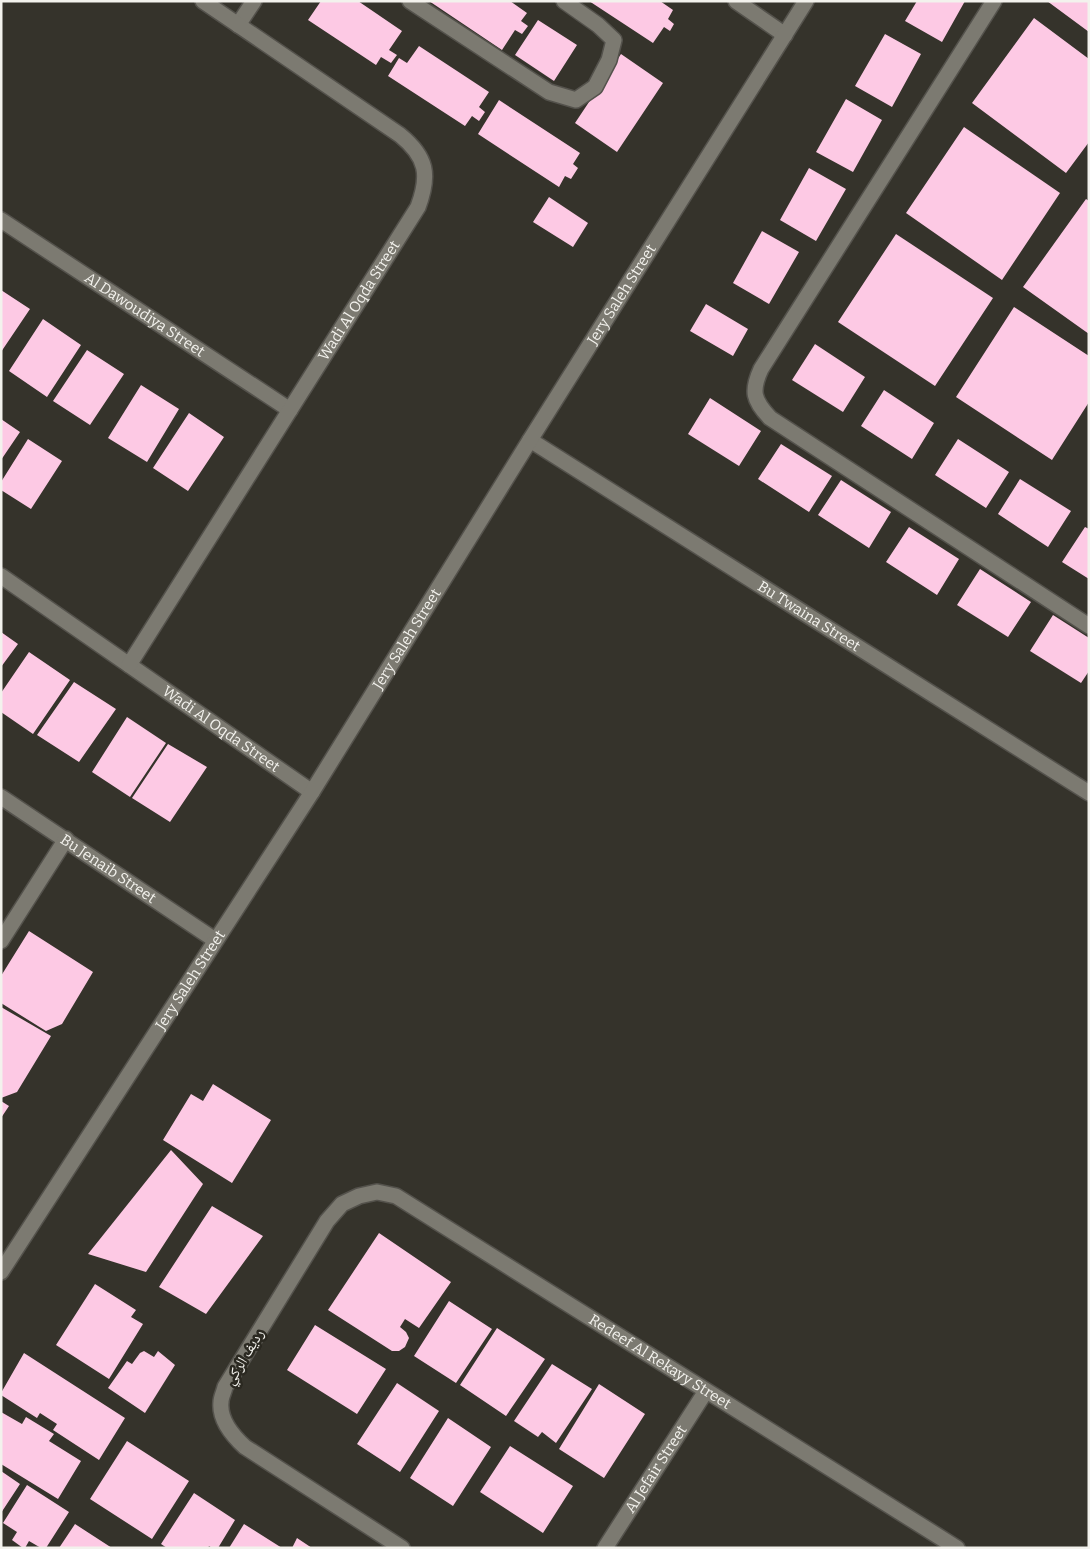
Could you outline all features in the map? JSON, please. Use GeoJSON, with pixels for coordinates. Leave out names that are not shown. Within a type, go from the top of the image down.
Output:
{"type":"FeatureCollection","features":[{"type":"Feature","properties":{"kind":"street","name":"Wadi Al Oqda Street"},"geometry":{"type":"LineString","coordinates":[[129,664],[418,207],[424,191],[425,175],[421,159],[413,145],[400,134],[203,1]]}},
{"type":"Feature","properties":{"kind":"street"},"geometry":{"type":"LineString","coordinates":[[238,25],[254,1]]}},
{"type":"Feature","properties":{"kind":"street"},"geometry":{"type":"LineString","coordinates":[[410,1],[549,92],[576,100],[595,87],[609,60],[614,40],[598,25],[564,1]]}},
{"type":"Feature","properties":{"kind":"street"},"geometry":{"type":"LineString","coordinates":[[736,1],[785,35]]}},
{"type":"Feature","properties":{"kind":"street","name":"Jery Saleh Street"},"geometry":{"type":"LineString","coordinates":[[1,1272],[312,792],[530,440],[806,1]]}},
{"type":"Feature","properties":{"kind":"street"},"geometry":{"type":"LineString","coordinates":[[994,1],[761,369],[755,381],[754,393],[757,402],[770,418],[1089,626]]}},
{"type":"Feature","properties":{"kind":"street","name":"Al Dawoudiya Street"},"geometry":{"type":"LineString","coordinates":[[1,220],[290,410]]}},
{"type":"Feature","properties":{"kind":"street","name":"Bu Twaina Street"},"geometry":{"type":"LineString","coordinates":[[530,440],[1089,793]]}},
{"type":"Feature","properties":{"kind":"street","name":"Wadi Al Oqda Street"},"geometry":{"type":"LineString","coordinates":[[1,576],[312,792]]}},
{"type":"Feature","properties":{"kind":"street","name":"Bu Jenaib Street"},"geometry":{"type":"LineString","coordinates":[[1,797],[215,940]]}},
{"type":"Feature","properties":{"kind":"street"},"geometry":{"type":"LineString","coordinates":[[1,942],[66,839]]}},
{"type":"Feature","properties":{"kind":"street","name":"رديف الركي"},"geometry":{"type":"LineString","coordinates":[[402,1548],[245,1447],[231,1434],[223,1418],[221,1403],[225,1387],[327,1221],[342,1204],[359,1196],[377,1192],[396,1196],[706,1390]]}},
{"type":"Feature","properties":{"kind":"street","name":"Redeef Al Rekayy Street"},"geometry":{"type":"LineString","coordinates":[[706,1390],[953,1547]]}},
{"type":"Feature","properties":{"kind":"street","name":"Al Jefair Street"},"geometry":{"type":"LineString","coordinates":[[605,1548],[706,1390]]}},
{"type":"Feature","properties":{"kind":"building"},"geometry":{"type":"Polygon","coordinates":[[[321,1],[358,1],[402,31],[389,50],[397,55],[391,63],[381,57],[376,65],[308,20],[321,1]]]}},
{"type":"Feature","properties":{"kind":"building"},"geometry":{"type":"Polygon","coordinates":[[[429,1],[510,1],[527,13],[521,21],[528,26],[522,34],[515,30],[502,50],[429,1]]]}},
{"type":"Feature","properties":{"kind":"building"},"geometry":{"type":"Polygon","coordinates":[[[589,1],[660,1],[673,10],[668,19],[674,24],[670,31],[664,27],[653,43],[589,1]]]}},
{"type":"Feature","properties":{"kind":"building"},"geometry":{"type":"Polygon","coordinates":[[[917,1],[965,1],[942,42],[905,21],[917,1]]]}},
{"type":"Feature","properties":{"kind":"building"},"geometry":{"type":"Polygon","coordinates":[[[1047,1],[1089,1],[1089,32],[1047,1]]]}},
{"type":"Feature","properties":{"kind":"building"},"geometry":{"type":"Polygon","coordinates":[[[1034,18],[1089,59],[1089,142],[1066,173],[972,103],[1034,18]]]}},
{"type":"Feature","properties":{"kind":"building"},"geometry":{"type":"Polygon","coordinates":[[[538,20],[577,45],[554,81],[515,55],[538,20]]]}},
{"type":"Feature","properties":{"kind":"building"},"geometry":{"type":"Polygon","coordinates":[[[885,34],[921,54],[892,107],[855,86],[885,34]]]}},
{"type":"Feature","properties":{"kind":"building"},"geometry":{"type":"Polygon","coordinates":[[[419,46],[489,92],[479,107],[485,112],[479,121],[472,116],[465,126],[388,76],[399,58],[407,63],[419,46]]]}},
{"type":"Feature","properties":{"kind":"building"},"geometry":{"type":"Polygon","coordinates":[[[621,54],[663,83],[617,152],[575,123],[621,54]]]}},
{"type":"Feature","properties":{"kind":"building"},"geometry":{"type":"Polygon","coordinates":[[[846,99],[882,120],[853,172],[816,152],[846,99]]]}},
{"type":"Feature","properties":{"kind":"building"},"geometry":{"type":"Polygon","coordinates":[[[499,100],[580,153],[573,164],[578,168],[571,179],[565,176],[559,187],[478,134],[499,100]]]}},
{"type":"Feature","properties":{"kind":"building"},"geometry":{"type":"Polygon","coordinates":[[[964,127],[1060,193],[1002,280],[906,213],[964,127]]]}},
{"type":"Feature","properties":{"kind":"building"},"geometry":{"type":"Polygon","coordinates":[[[809,168],[846,189],[816,241],[780,220],[809,168]]]}},
{"type":"Feature","properties":{"kind":"building"},"geometry":{"type":"Polygon","coordinates":[[[549,197],[588,223],[573,247],[533,222],[549,197]]]}},
{"type":"Feature","properties":{"kind":"building"},"geometry":{"type":"Polygon","coordinates":[[[1086,199],[1089,201],[1089,334],[1023,287],[1086,199]]]}},
{"type":"Feature","properties":{"kind":"building"},"geometry":{"type":"Polygon","coordinates":[[[762,231],[799,252],[769,304],[733,283],[762,231]]]}},
{"type":"Feature","properties":{"kind":"building"},"geometry":{"type":"Polygon","coordinates":[[[896,234],[993,298],[935,386],[838,322],[896,234]]]}},
{"type":"Feature","properties":{"kind":"building"},"geometry":{"type":"Polygon","coordinates":[[[1,290],[30,309],[1,352],[1,290]]]}},
{"type":"Feature","properties":{"kind":"building"},"geometry":{"type":"Polygon","coordinates":[[[706,304],[748,329],[733,356],[690,331],[706,304]]]}},
{"type":"Feature","properties":{"kind":"building"},"geometry":{"type":"Polygon","coordinates":[[[1014,307],[1089,356],[1089,402],[1052,460],[956,397],[1014,307]]]}},
{"type":"Feature","properties":{"kind":"building"},"geometry":{"type":"Polygon","coordinates":[[[43,319],[81,345],[47,397],[9,371],[43,319]]]}},
{"type":"Feature","properties":{"kind":"building"},"geometry":{"type":"Polygon","coordinates":[[[815,344],[865,377],[843,412],[792,380],[815,344]]]}},
{"type":"Feature","properties":{"kind":"building"},"geometry":{"type":"Polygon","coordinates":[[[87,350],[124,374],[90,425],[53,401],[87,350]]]}},
{"type":"Feature","properties":{"kind":"building"},"geometry":{"type":"Polygon","coordinates":[[[141,385],[179,409],[147,462],[108,438],[141,385]]]}},
{"type":"Feature","properties":{"kind":"building"},"geometry":{"type":"Polygon","coordinates":[[[884,390],[934,423],[912,459],[861,426],[884,390]]]}},
{"type":"Feature","properties":{"kind":"building"},"geometry":{"type":"Polygon","coordinates":[[[710,398],[761,431],[739,466],[688,434],[710,398]]]}},
{"type":"Feature","properties":{"kind":"building"},"geometry":{"type":"Polygon","coordinates":[[[189,413],[224,437],[188,491],[153,468],[189,413]]]}},
{"type":"Feature","properties":{"kind":"building"},"geometry":{"type":"Polygon","coordinates":[[[1,419],[20,432],[1,460],[1,419]]]}},
{"type":"Feature","properties":{"kind":"building"},"geometry":{"type":"Polygon","coordinates":[[[28,439],[62,461],[31,509],[1,490],[1,482],[28,439]]]}},
{"type":"Feature","properties":{"kind":"building"},"geometry":{"type":"Polygon","coordinates":[[[958,439],[1009,472],[986,508],[935,475],[958,439]]]}},
{"type":"Feature","properties":{"kind":"building"},"geometry":{"type":"Polygon","coordinates":[[[781,444],[832,476],[809,512],[758,479],[781,444]]]}},
{"type":"Feature","properties":{"kind":"building"},"geometry":{"type":"Polygon","coordinates":[[[1020,479],[1071,511],[1048,547],[998,514],[1020,479]]]}},
{"type":"Feature","properties":{"kind":"building"},"geometry":{"type":"Polygon","coordinates":[[[841,480],[891,512],[869,548],[818,515],[841,480]]]}},
{"type":"Feature","properties":{"kind":"building"},"geometry":{"type":"Polygon","coordinates":[[[909,527],[959,559],[937,595],[886,562],[909,527]]]}},
{"type":"Feature","properties":{"kind":"building"},"geometry":{"type":"Polygon","coordinates":[[[1085,527],[1089,529],[1089,579],[1062,562],[1085,527]]]}},
{"type":"Feature","properties":{"kind":"building"},"geometry":{"type":"Polygon","coordinates":[[[980,569],[1031,602],[1008,637],[957,605],[980,569]]]}},
{"type":"Feature","properties":{"kind":"building"},"geometry":{"type":"Polygon","coordinates":[[[1053,615],[1089,638],[1089,671],[1081,683],[1030,651],[1053,615]]]}},
{"type":"Feature","properties":{"kind":"building"},"geometry":{"type":"Polygon","coordinates":[[[1,632],[18,644],[1,667],[1,632]]]}},
{"type":"Feature","properties":{"kind":"building"},"geometry":{"type":"Polygon","coordinates":[[[29,652],[70,680],[33,734],[1,712],[1,693],[29,652]]]}},
{"type":"Feature","properties":{"kind":"building"},"geometry":{"type":"Polygon","coordinates":[[[74,682],[116,709],[79,762],[37,735],[74,682]]]}},
{"type":"Feature","properties":{"kind":"building"},"geometry":{"type":"Polygon","coordinates":[[[127,717],[166,743],[130,797],[92,772],[127,717]]]}},
{"type":"Feature","properties":{"kind":"building"},"geometry":{"type":"Polygon","coordinates":[[[168,744],[207,767],[170,822],[132,798],[168,744]]]}},
{"type":"Feature","properties":{"kind":"building"},"geometry":{"type":"Polygon","coordinates":[[[29,931],[93,972],[62,1024],[46,1031],[1,1003],[1,976],[29,931]]]}},
{"type":"Feature","properties":{"kind":"building"},"geometry":{"type":"Polygon","coordinates":[[[1,1007],[51,1036],[17,1092],[1,1098],[1,1007]]]}},
{"type":"Feature","properties":{"kind":"building"},"geometry":{"type":"Polygon","coordinates":[[[213,1084],[271,1120],[232,1183],[163,1140],[191,1094],[203,1101],[213,1084]]]}},
{"type":"Feature","properties":{"kind":"building"},"geometry":{"type":"Polygon","coordinates":[[[1,1101],[9,1106],[1,1118],[1,1101]]]}},
{"type":"Feature","properties":{"kind":"building"},"geometry":{"type":"Polygon","coordinates":[[[171,1150],[203,1184],[146,1272],[88,1254],[171,1150]]]}},
{"type":"Feature","properties":{"kind":"building"},"geometry":{"type":"Polygon","coordinates":[[[212,1206],[263,1236],[206,1314],[159,1287],[212,1206]]]}},
{"type":"Feature","properties":{"kind":"building"},"geometry":{"type":"Polygon","coordinates":[[[379,1233],[451,1282],[419,1328],[405,1319],[400,1327],[409,1338],[405,1347],[399,1351],[392,1351],[328,1310],[379,1233]]]}},
{"type":"Feature","properties":{"kind":"building"},"geometry":{"type":"Polygon","coordinates":[[[95,1284],[136,1310],[131,1317],[143,1324],[109,1379],[56,1345],[95,1284]]]}},
{"type":"Feature","properties":{"kind":"building"},"geometry":{"type":"Polygon","coordinates":[[[449,1301],[492,1329],[456,1383],[414,1356],[449,1301]]]}},
{"type":"Feature","properties":{"kind":"building"},"geometry":{"type":"Polygon","coordinates":[[[315,1325],[386,1369],[357,1414],[287,1370],[315,1325]]]}},
{"type":"Feature","properties":{"kind":"building"},"geometry":{"type":"Polygon","coordinates":[[[497,1328],[545,1359],[506,1416],[460,1385],[497,1328]]]}},
{"type":"Feature","properties":{"kind":"building"},"geometry":{"type":"Polygon","coordinates":[[[144,1351],[154,1357],[158,1351],[175,1365],[145,1413],[108,1388],[127,1361],[132,1364],[140,1353],[144,1351]]]}},
{"type":"Feature","properties":{"kind":"building"},"geometry":{"type":"Polygon","coordinates":[[[24,1353],[125,1418],[99,1460],[53,1430],[57,1424],[40,1413],[37,1418],[1,1395],[24,1353]]]}},
{"type":"Feature","properties":{"kind":"building"},"geometry":{"type":"Polygon","coordinates":[[[552,1364],[592,1389],[556,1443],[542,1432],[538,1437],[514,1421],[552,1364]]]}},
{"type":"Feature","properties":{"kind":"building"},"geometry":{"type":"Polygon","coordinates":[[[397,1383],[439,1411],[400,1472],[357,1444],[397,1383]]]}},
{"type":"Feature","properties":{"kind":"building"},"geometry":{"type":"Polygon","coordinates":[[[599,1384],[645,1414],[604,1478],[559,1449],[599,1384]]]}},
{"type":"Feature","properties":{"kind":"building"},"geometry":{"type":"Polygon","coordinates":[[[1,1412],[22,1424],[26,1417],[54,1434],[49,1441],[81,1461],[58,1499],[1,1464],[1,1412]]]}},
{"type":"Feature","properties":{"kind":"building"},"geometry":{"type":"Polygon","coordinates":[[[448,1418],[491,1447],[453,1506],[410,1478],[448,1418]]]}},
{"type":"Feature","properties":{"kind":"building"},"geometry":{"type":"Polygon","coordinates":[[[127,1441],[189,1481],[152,1539],[90,1499],[127,1441]]]}},
{"type":"Feature","properties":{"kind":"building"},"geometry":{"type":"Polygon","coordinates":[[[510,1446],[573,1486],[543,1533],[480,1492],[510,1446]]]}},
{"type":"Feature","properties":{"kind":"building"},"geometry":{"type":"Polygon","coordinates":[[[1,1471],[20,1484],[1,1513],[1,1471]]]}},
{"type":"Feature","properties":{"kind":"building"},"geometry":{"type":"Polygon","coordinates":[[[27,1485],[69,1512],[46,1548],[41,1548],[29,1541],[25,1548],[23,1548],[12,1540],[17,1532],[3,1523],[27,1485]]]}},
{"type":"Feature","properties":{"kind":"building"},"geometry":{"type":"Polygon","coordinates":[[[194,1493],[235,1520],[218,1548],[209,1546],[208,1548],[167,1548],[161,1544],[194,1493]]]}},
{"type":"Feature","properties":{"kind":"building"},"geometry":{"type":"Polygon","coordinates":[[[75,1524],[112,1548],[59,1548],[75,1524]]]}},
{"type":"Feature","properties":{"kind":"building"},"geometry":{"type":"Polygon","coordinates":[[[244,1524],[282,1548],[229,1548],[244,1524]]]}},
{"type":"Feature","properties":{"kind":"building"},"geometry":{"type":"Polygon","coordinates":[[[297,1538],[312,1548],[292,1548],[297,1538]]]}}]}
